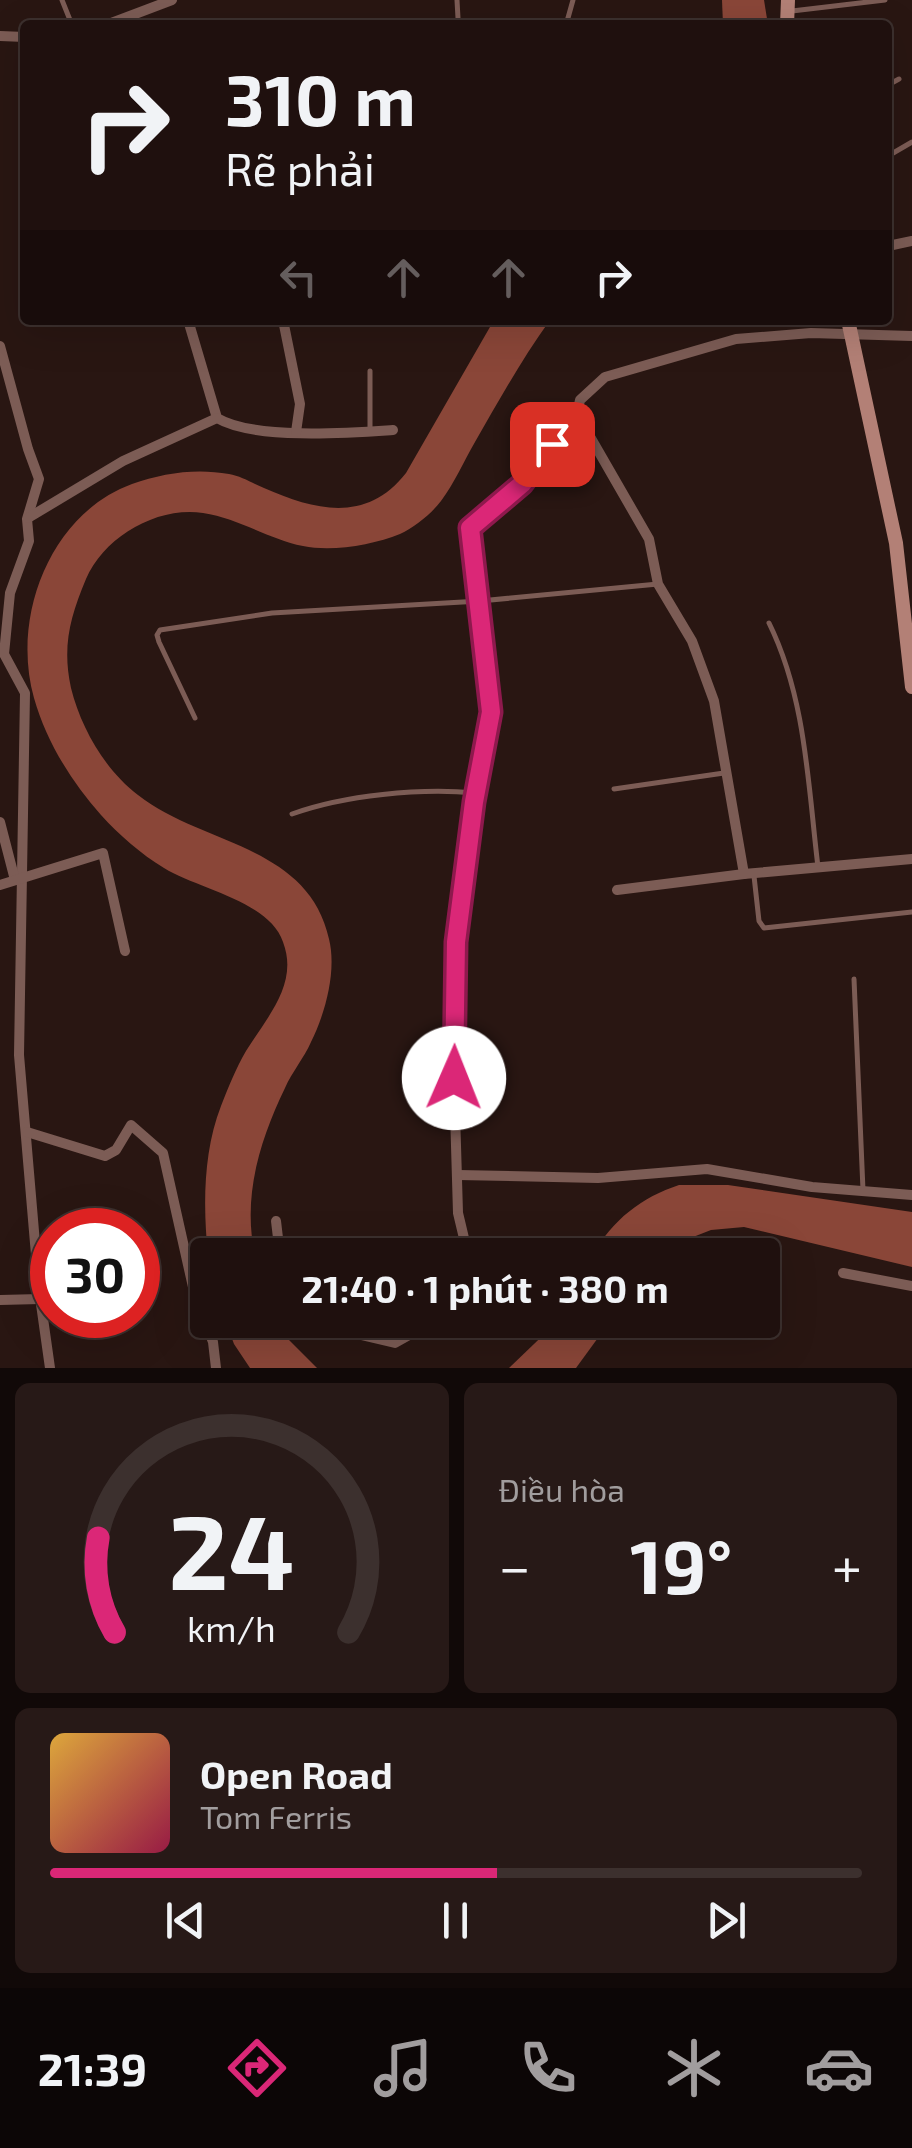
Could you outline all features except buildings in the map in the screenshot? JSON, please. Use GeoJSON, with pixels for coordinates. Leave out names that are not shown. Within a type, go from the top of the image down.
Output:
{"type":"FeatureCollection","features":[{"type":"Feature","properties":{"kind":"street"},"geometry":{"type":"LineString","coordinates":[[119,20],[172,0]]}},
{"type":"Feature","properties":{"kind":"street"},"geometry":{"type":"LineString","coordinates":[[189,325],[217,418],[228,425],[296,432],[392,430]]}},
{"type":"Feature","properties":{"kind":"street"},"geometry":{"type":"LineString","coordinates":[[284,325],[300,404],[296,432]]}},
{"type":"Feature","properties":{"kind":"street"},"geometry":{"type":"LineString","coordinates":[[850,326],[896,544],[912,687]]}},
{"type":"Feature","properties":{"kind":"street"},"geometry":{"type":"LineString","coordinates":[[464,1238],[458,1213],[454,1078],[456,942],[475,793],[491,712],[471,526],[522,484],[577,414],[580,400],[600,380],[736,339],[850,326],[912,336]]}},
{"type":"Feature","properties":{"kind":"street"},"geometry":{"type":"LineString","coordinates":[[0,346],[40,479],[27,518],[29,541],[10,593],[4,654],[25,693],[18,879],[19,1055],[33,1208]]}},
{"type":"Feature","properties":{"kind":"street"},"geometry":{"type":"LineString","coordinates":[[577,414],[649,539],[658,584],[692,641],[714,701],[749,874]]}},
{"type":"Feature","properties":{"kind":"street"},"geometry":{"type":"LineString","coordinates":[[27,518],[123,461],[217,418]]}},
{"type":"Feature","properties":{"kind":"street"},"geometry":{"type":"LineString","coordinates":[[0,822],[18,879]]}},
{"type":"Feature","properties":{"kind":"street"},"geometry":{"type":"LineString","coordinates":[[0,885],[104,853],[125,951]]}},
{"type":"Feature","properties":{"kind":"street"},"geometry":{"type":"LineString","coordinates":[[617,890],[912,859]]}},
{"type":"Feature","properties":{"kind":"street"},"geometry":{"type":"LineString","coordinates":[[27,1132],[106,1156],[116,1150],[131,1125],[163,1152],[195,1296],[213,1342],[216,1368]]}},
{"type":"Feature","properties":{"kind":"street"},"geometry":{"type":"LineString","coordinates":[[458,1175],[598,1178],[706,1169],[786,1184],[912,1194]]}},
{"type":"Feature","properties":{"kind":"street"},"geometry":{"type":"LineString","coordinates":[[276,1221],[278,1238]]}},
{"type":"Feature","properties":{"kind":"street"},"geometry":{"type":"LineString","coordinates":[[843,1273],[912,1286]]}},
{"type":"Feature","properties":{"kind":"street"},"geometry":{"type":"LineString","coordinates":[[0,1300],[30,1299]]}},
{"type":"Feature","properties":{"kind":"street"},"geometry":{"type":"LineString","coordinates":[[46,1338],[50,1368]]}},
{"type":"Feature","properties":{"kind":"street"},"geometry":{"type":"LineString","coordinates":[[377,1338],[396,1342],[403,1338]]}},
{"type":"Feature","properties":{"kind":"lane"},"geometry":{"type":"LineString","coordinates":[[456,0],[458,18]]}},
{"type":"Feature","properties":{"kind":"lane"},"geometry":{"type":"LineString","coordinates":[[788,12],[886,0]]}},
{"type":"Feature","properties":{"kind":"lane"},"geometry":{"type":"LineString","coordinates":[[892,83],[898,79]]}},
{"type":"Feature","properties":{"kind":"lane"},"geometry":{"type":"LineString","coordinates":[[370,370],[370,432]]}},
{"type":"Feature","properties":{"kind":"lane"},"geometry":{"type":"LineString","coordinates":[[195,718],[159,642],[160,630],[272,613],[658,584]]}},
{"type":"Feature","properties":{"kind":"lane"},"geometry":{"type":"LineString","coordinates":[[768,623],[782,649],[797,698],[818,867]]}},
{"type":"Feature","properties":{"kind":"lane"},"geometry":{"type":"LineString","coordinates":[[614,790],[726,773]]}},
{"type":"Feature","properties":{"kind":"lane"},"geometry":{"type":"LineString","coordinates":[[292,814],[371,797],[475,793]]}},
{"type":"Feature","properties":{"kind":"lane"},"geometry":{"type":"LineString","coordinates":[[749,874],[764,928],[912,912]]}},
{"type":"Feature","properties":{"kind":"lane"},"geometry":{"type":"LineString","coordinates":[[854,979],[863,1191]]}},
{"type":"Feature","properties":{"kind":"shaded area"},"geometry":{"type":"Polygon","coordinates":[[[722,0],[764,0],[767,20],[723,20],[722,0]]]}},
{"type":"Feature","properties":{"kind":"shaded area"},"geometry":{"type":"Polygon","coordinates":[[[491,325],[547,325],[446,494],[417,524],[378,541],[327,548],[290,543],[203,513],[168,514],[134,528],[105,550],[86,579],[69,632],[71,688],[81,718],[105,761],[126,785],[163,812],[249,850],[299,883],[317,908],[329,939],[331,978],[321,1019],[288,1082],[261,1148],[252,1190],[253,1238],[207,1238],[205,1199],[215,1124],[246,1051],[284,986],[287,957],[283,942],[275,928],[248,906],[178,876],[147,857],[108,822],[80,788],[53,745],[34,698],[28,667],[33,603],[59,544],[79,519],[103,498],[144,480],[180,473],[217,472],[238,476],[303,502],[340,508],[375,500],[406,473],[491,325]]]}},
{"type":"Feature","properties":{"kind":"shaded area"},"geometry":{"type":"Polygon","coordinates":[[[679,1185],[728,1185],[912,1212],[912,1267],[744,1227],[711,1230],[691,1238],[604,1238],[629,1211],[679,1185]]]}},
{"type":"Feature","properties":{"kind":"shaded area"},"geometry":{"type":"Polygon","coordinates":[[[232,1338],[287,1338],[317,1368],[250,1368],[232,1338]]]}},
{"type":"Feature","properties":{"kind":"shaded area"},"geometry":{"type":"Polygon","coordinates":[[[540,1338],[598,1338],[576,1368],[509,1368],[540,1338]]]}},
{"type":"Feature","properties":{"kind":"route"},"geometry":{"type":"LineString","coordinates":[[454,1078],[456,942],[474,802],[491,712],[470,528],[522,484],[552,444]]}}]}
